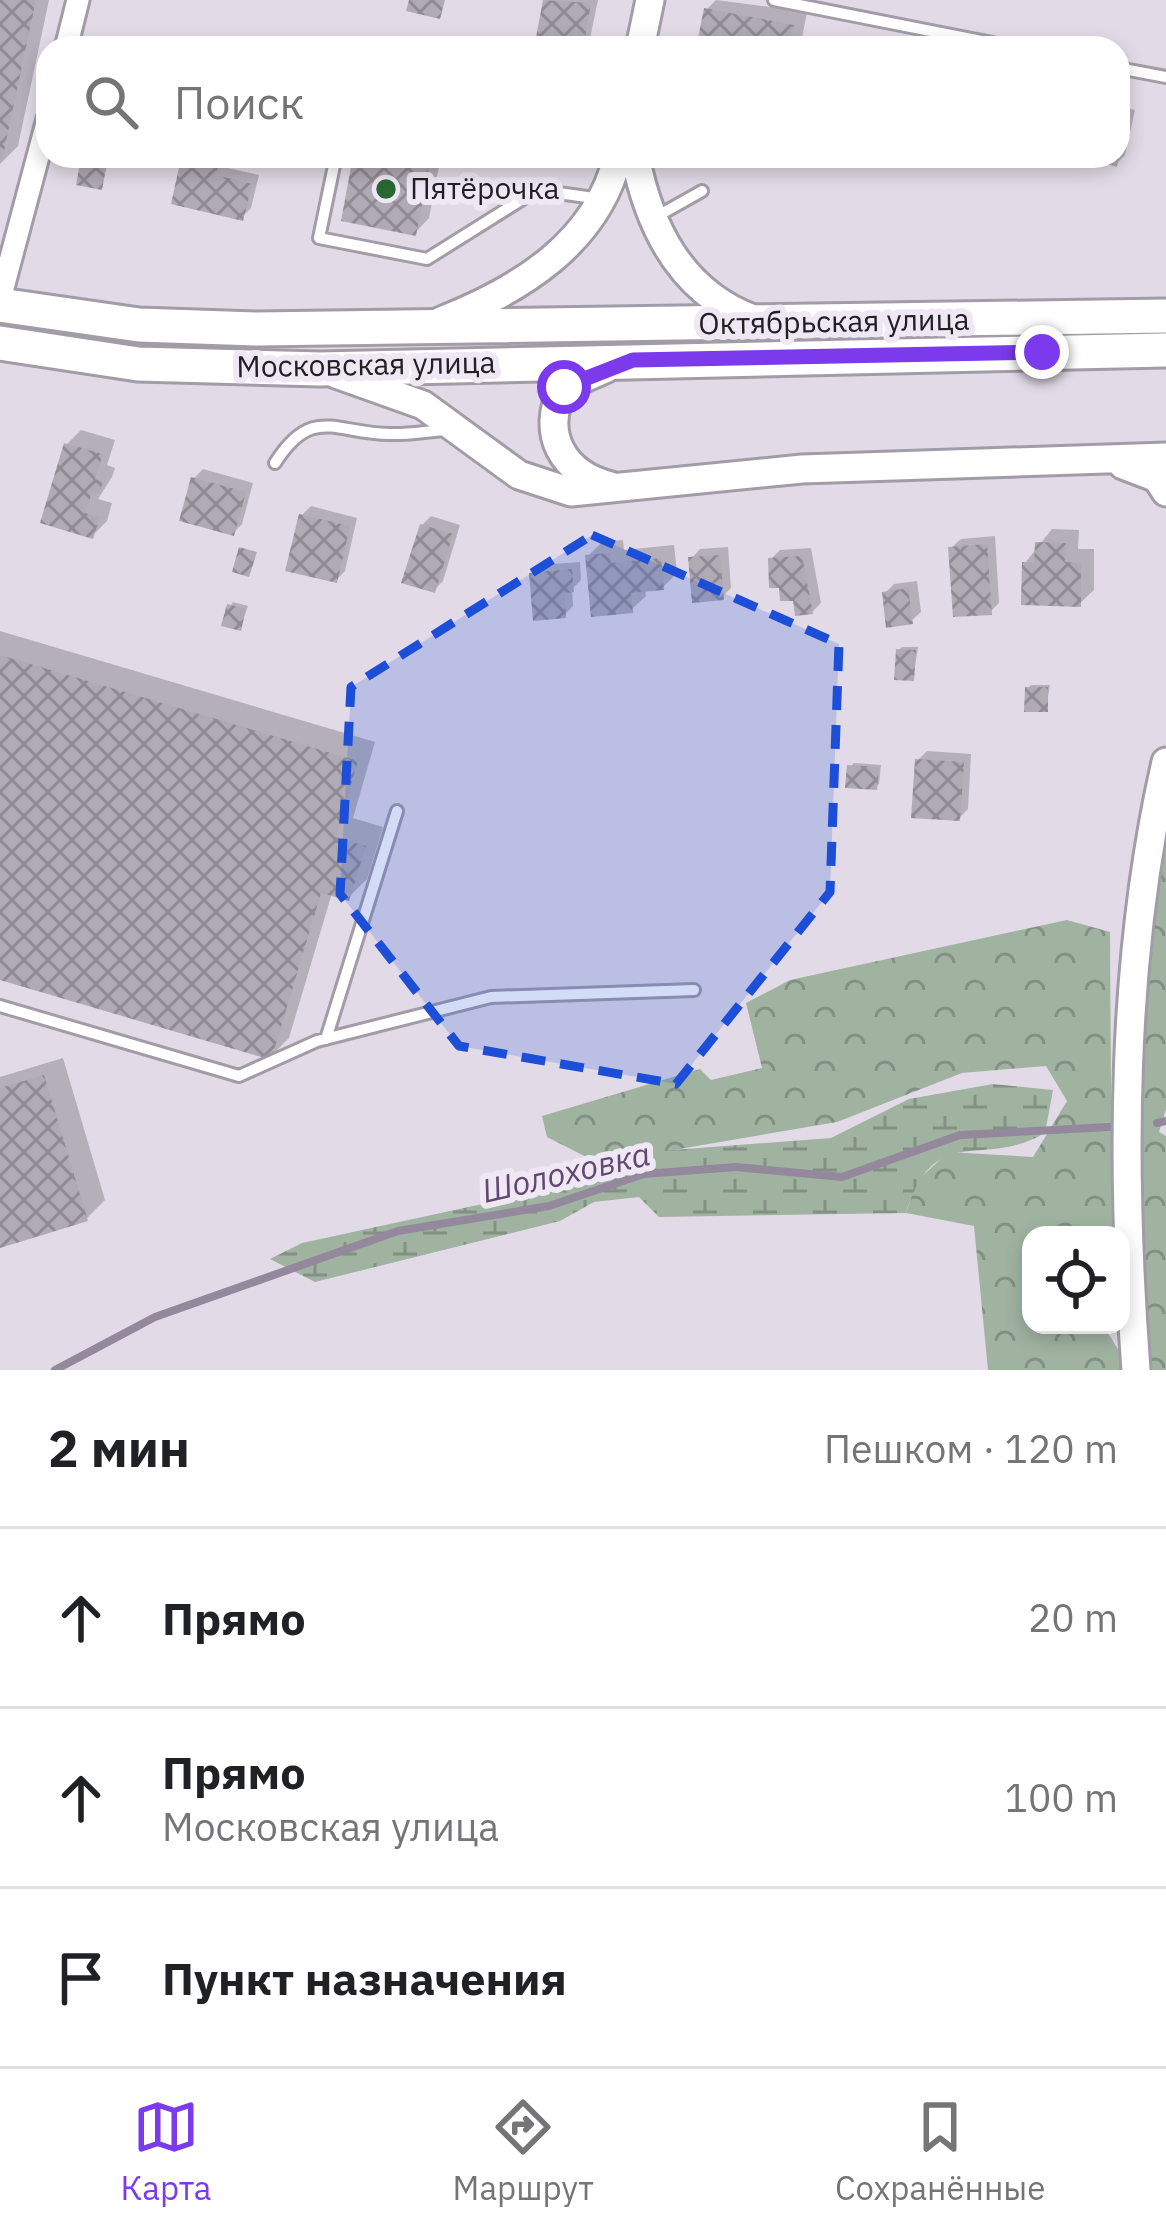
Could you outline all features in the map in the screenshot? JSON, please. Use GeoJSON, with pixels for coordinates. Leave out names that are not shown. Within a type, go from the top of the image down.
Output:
{"type":"FeatureCollection","features":[{"type":"Feature","properties":{"kind":"main road","name":"Московская улица"},"geometry":{"type":"LineString","coordinates":[[0,302],[139,325],[574,326]]}},
{"type":"Feature","properties":{"kind":"main road","name":"Октябрьская улица"},"geometry":{"type":"LineString","coordinates":[[574,326],[1166,316]]}},
{"type":"Feature","properties":{"kind":"main road","name":"Московская улица"},"geometry":{"type":"LineString","coordinates":[[0,343],[138,364],[320,369],[1166,350]]}},
{"type":"Feature","properties":{"kind":"street"},"geometry":{"type":"LineString","coordinates":[[69,36],[78,0]]}},
{"type":"Feature","properties":{"kind":"street"},"geometry":{"type":"LineString","coordinates":[[642,36],[650,0]]}},
{"type":"Feature","properties":{"kind":"street"},"geometry":{"type":"LineString","coordinates":[[0,302],[36,165]]}},
{"type":"Feature","properties":{"kind":"street"},"geometry":{"type":"LineString","coordinates":[[423,328],[477,307],[572,244],[604,199],[614,168]]}},
{"type":"Feature","properties":{"kind":"street"},"geometry":{"type":"LineString","coordinates":[[638,168],[651,220],[704,294],[768,325]]}},
{"type":"Feature","properties":{"kind":"street"},"geometry":{"type":"LineString","coordinates":[[627,490],[575,473],[556,444],[553,419],[564,387],[633,360]]}},
{"type":"Feature","properties":{"kind":"street"},"geometry":{"type":"LineString","coordinates":[[320,369],[404,396],[537,483],[571,492],[802,469],[1166,457]]}},
{"type":"Feature","properties":{"kind":"street"},"geometry":{"type":"LineString","coordinates":[[1108,459],[1157,478],[1166,492]]}},
{"type":"Feature","properties":{"kind":"street"},"geometry":{"type":"LineString","coordinates":[[1136,1370],[1129,1258],[1132,1001],[1143,888],[1166,763]]}},
{"type":"Feature","properties":{"kind":"lane"},"geometry":{"type":"LineString","coordinates":[[774,0],[956,36]]}},
{"type":"Feature","properties":{"kind":"lane"},"geometry":{"type":"LineString","coordinates":[[1130,70],[1166,77]]}},
{"type":"Feature","properties":{"kind":"lane"},"geometry":{"type":"LineString","coordinates":[[334,168],[319,238],[427,259],[537,190],[604,199]]}},
{"type":"Feature","properties":{"kind":"lane"},"geometry":{"type":"LineString","coordinates":[[651,220],[702,191]]}},
{"type":"Feature","properties":{"kind":"lane"},"geometry":{"type":"LineString","coordinates":[[275,463],[293,435],[317,426],[350,425],[386,435],[455,430]]}},
{"type":"Feature","properties":{"kind":"lane"},"geometry":{"type":"LineString","coordinates":[[326,1039],[397,812]]}},
{"type":"Feature","properties":{"kind":"lane"},"geometry":{"type":"LineString","coordinates":[[0,1006],[239,1076],[326,1039],[491,997],[694,989]]}},
{"type":"Feature","properties":{"kind":"highlighted area"},"geometry":{"type":"Polygon","coordinates":[[[592,535],[839,644],[830,892],[676,1084],[459,1046],[340,894],[351,687],[592,535]]]}},
{"type":"Feature","properties":{"kind":"green space"},"geometry":{"type":"Polygon","coordinates":[[[1166,834],[1166,1109],[1159,1132],[1166,1136],[1166,1370],[1143,1370],[1135,1003],[1161,836],[1166,834]]]}},
{"type":"Feature","properties":{"kind":"green space"},"geometry":{"type":"Polygon","coordinates":[[[1067,920],[1110,932],[1112,1226],[1022,1226],[1022,1334],[1109,1334],[1121,1354],[1122,1370],[988,1370],[974,1226],[906,1213],[916,1182],[948,1152],[1033,1157],[1067,1101],[1046,1066],[962,1073],[837,1122],[598,1163],[547,1137],[542,1116],[700,1069],[711,1080],[762,1068],[746,1003],[790,980],[1067,920]]]}},
{"type":"Feature","properties":{"kind":"green space"},"geometry":{"type":"Polygon","coordinates":[[[993,1084],[1053,1090],[1045,1133],[1022,1143],[946,1157],[931,1166],[918,1184],[906,1213],[659,1217],[639,1197],[594,1202],[560,1221],[315,1282],[270,1259],[302,1243],[561,1187],[659,1151],[831,1138],[909,1099],[993,1084]]]}},
{"type":"Feature","properties":{"kind":"building"},"geometry":{"type":"Polygon","coordinates":[[[0,0],[36,0],[2,160],[0,159],[0,0]]]}},
{"type":"Feature","properties":{"kind":"building"},"geometry":{"type":"Polygon","coordinates":[[[409,0],[445,0],[440,19],[406,11],[409,0]]]}},
{"type":"Feature","properties":{"kind":"building"},"geometry":{"type":"Polygon","coordinates":[[[543,0],[591,3],[585,36],[536,36],[543,0]]]}},
{"type":"Feature","properties":{"kind":"building"},"geometry":{"type":"Polygon","coordinates":[[[704,8],[794,25],[792,36],[698,36],[704,8]]]}},
{"type":"Feature","properties":{"kind":"building"},"geometry":{"type":"Polygon","coordinates":[[[79,168],[106,168],[102,190],[76,185],[79,168]]]}},
{"type":"Feature","properties":{"kind":"building"},"geometry":{"type":"Polygon","coordinates":[[[179,168],[218,168],[216,175],[252,184],[243,221],[171,204],[179,168]]]}},
{"type":"Feature","properties":{"kind":"building","name":"Пятёрочка"},"geometry":{"type":"Polygon","coordinates":[[[351,168],[429,168],[416,236],[341,221],[351,168]]]}},
{"type":"Feature","properties":{"kind":"building"},"geometry":{"type":"Polygon","coordinates":[[[64,443],[103,454],[95,479],[103,482],[99,494],[92,492],[85,513],[100,517],[93,539],[40,523],[64,443]]]}},
{"type":"Feature","properties":{"kind":"building"},"geometry":{"type":"Polygon","coordinates":[[[191,477],[246,492],[234,536],[179,521],[191,477]]]}},
{"type":"Feature","properties":{"kind":"building"},"geometry":{"type":"Polygon","coordinates":[[[299,514],[350,526],[337,583],[285,571],[299,514]]]}},
{"type":"Feature","properties":{"kind":"building"},"geometry":{"type":"Polygon","coordinates":[[[420,524],[453,534],[435,593],[401,583],[420,524]]]}},
{"type":"Feature","properties":{"kind":"building"},"geometry":{"type":"Polygon","coordinates":[[[1035,542],[1066,543],[1065,562],[1081,563],[1081,607],[1021,605],[1022,562],[1034,562],[1035,542]]]}},
{"type":"Feature","properties":{"kind":"building"},"geometry":{"type":"Polygon","coordinates":[[[987,544],[992,615],[953,617],[948,547],[987,544]]]}},
{"type":"Feature","properties":{"kind":"building"},"geometry":{"type":"Polygon","coordinates":[[[239,547],[257,552],[249,577],[232,572],[239,547]]]}},
{"type":"Feature","properties":{"kind":"building"},"geometry":{"type":"Polygon","coordinates":[[[610,553],[611,563],[661,558],[664,590],[631,593],[633,613],[591,617],[585,555],[610,553]]]}},
{"type":"Feature","properties":{"kind":"building"},"geometry":{"type":"Polygon","coordinates":[[[720,555],[724,600],[692,603],[688,557],[720,555]]]}},
{"type":"Feature","properties":{"kind":"building"},"geometry":{"type":"Polygon","coordinates":[[[802,556],[813,614],[795,616],[793,601],[780,601],[779,588],[769,588],[768,558],[802,556]]]}},
{"type":"Feature","properties":{"kind":"building"},"geometry":{"type":"Polygon","coordinates":[[[572,569],[574,592],[564,593],[566,618],[533,621],[529,573],[572,569]]]}},
{"type":"Feature","properties":{"kind":"building"},"geometry":{"type":"Polygon","coordinates":[[[908,588],[913,624],[886,628],[882,592],[908,588]]]}},
{"type":"Feature","properties":{"kind":"building"},"geometry":{"type":"Polygon","coordinates":[[[227,604],[246,609],[241,631],[221,626],[227,604]]]}},
{"type":"Feature","properties":{"kind":"building"},"geometry":{"type":"Polygon","coordinates":[[[896,649],[916,650],[914,681],[894,680],[896,649]]]}},
{"type":"Feature","properties":{"kind":"building"},"geometry":{"type":"Polygon","coordinates":[[[0,655],[358,761],[336,837],[366,846],[349,901],[321,893],[271,1060],[0,980],[0,655]]]}},
{"type":"Feature","properties":{"kind":"building"},"geometry":{"type":"Polygon","coordinates":[[[1025,687],[1048,687],[1048,712],[1024,712],[1025,687]]]}},
{"type":"Feature","properties":{"kind":"building"},"geometry":{"type":"Polygon","coordinates":[[[915,759],[964,762],[960,821],[911,818],[915,759]]]}},
{"type":"Feature","properties":{"kind":"building"},"geometry":{"type":"Polygon","coordinates":[[[847,765],[879,767],[877,790],[845,788],[847,765]]]}},
{"type":"Feature","properties":{"kind":"building"},"geometry":{"type":"Polygon","coordinates":[[[44,1075],[88,1221],[0,1248],[0,1088],[44,1075]]]}},
{"type":"Feature","properties":{"kind":"waterway","name":"Шолоховка"},"geometry":{"type":"LineString","coordinates":[[1157,1123],[1166,1121]]}},
{"type":"Feature","properties":{"kind":"waterway","name":"Шолоховка"},"geometry":{"type":"LineString","coordinates":[[55,1370],[155,1317],[398,1231],[549,1206],[644,1174],[736,1167],[842,1177],[960,1135],[1109,1127]]}},
{"type":"Feature","properties":{"kind":"place","name":"Пятёрочка"},"geometry":{"type":"Point","coordinates":[386,189]}},
{"type":"Feature","properties":{"kind":"route"},"geometry":{"type":"LineString","coordinates":[[564,387],[633,360],[1042,352]]}}]}
